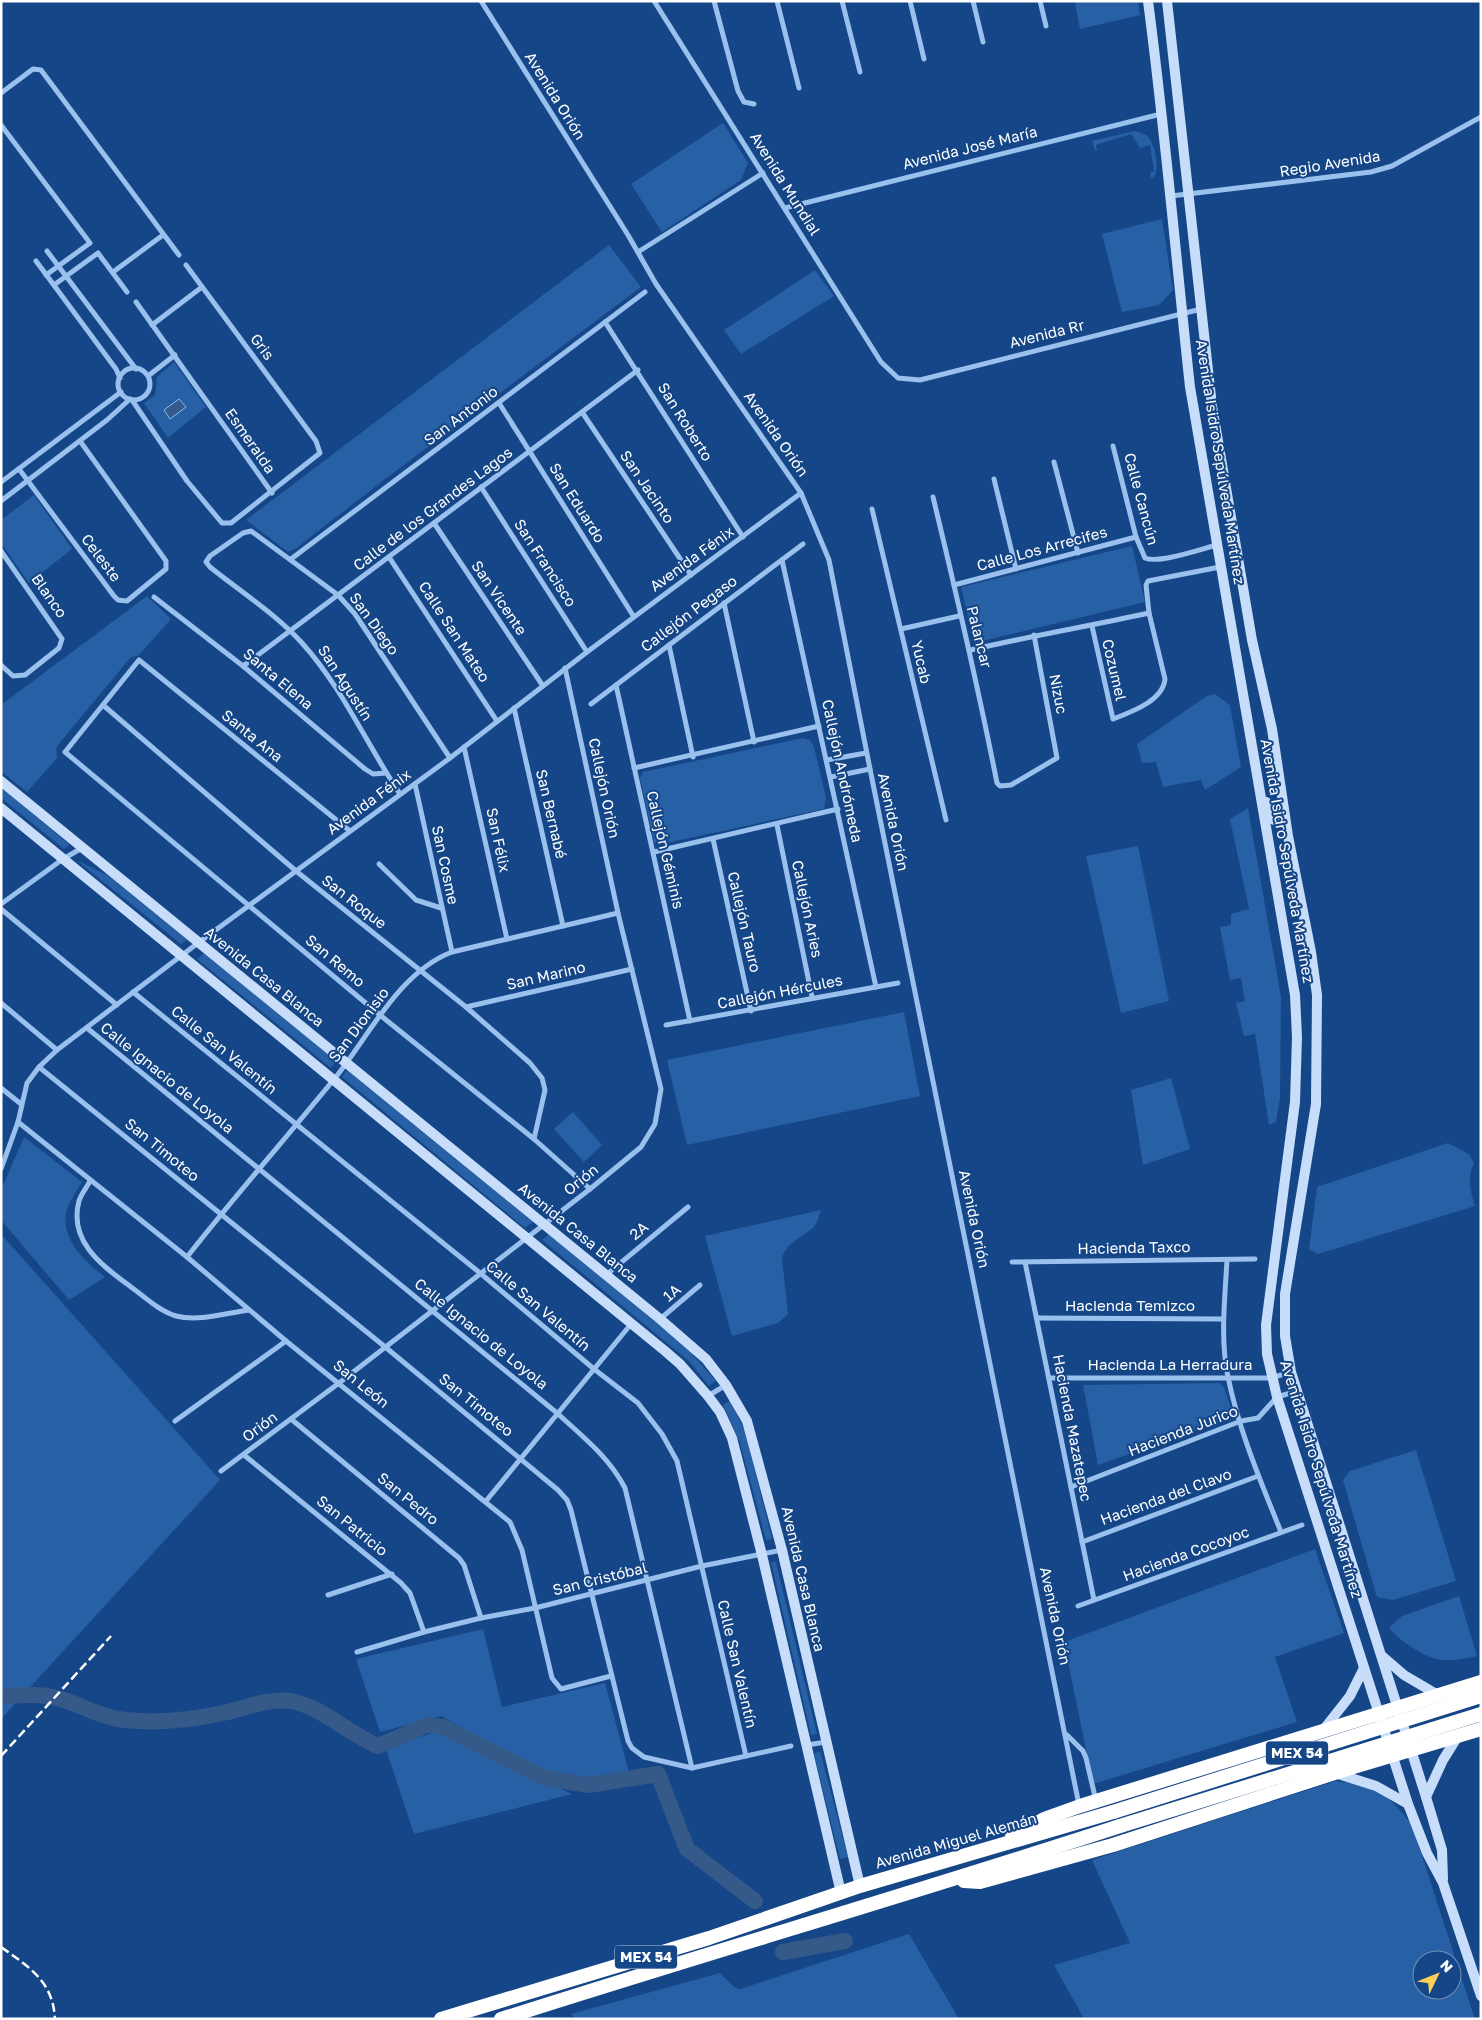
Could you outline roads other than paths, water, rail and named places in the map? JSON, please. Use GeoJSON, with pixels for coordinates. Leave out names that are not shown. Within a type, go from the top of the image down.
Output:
{"type":"FeatureCollection","features":[{"type":"Feature","properties":{"kind":"highway"},"geometry":{"type":"LineString","coordinates":[[997,1847],[1026,1828],[1096,1800],[1481,1682]]}},
{"type":"Feature","properties":{"kind":"highway"},"geometry":{"type":"LineString","coordinates":[[1465,1687],[1460,1696],[1460,1708],[1465,1718],[1478,1730]]}},
{"type":"Feature","properties":{"kind":"highway","name":"Avenida Miguel Alemán"},"geometry":{"type":"LineString","coordinates":[[441,2019],[709,1938],[860,1886],[1113,1812],[1481,1696]]}},
{"type":"Feature","properties":{"kind":"highway","name":"MEX 54"},"geometry":{"type":"LineString","coordinates":[[501,2019],[857,1907],[953,1881],[1120,1826],[1481,1714]]}},
{"type":"Feature","properties":{"kind":"highway"},"geometry":{"type":"LineString","coordinates":[[1339,1725],[1352,1739],[1356,1751],[1356,1758],[1350,1768]]}},
{"type":"Feature","properties":{"kind":"highway"},"geometry":{"type":"LineString","coordinates":[[953,1881],[980,1882],[1058,1860],[1411,1749],[1478,1730]]}},
{"type":"Feature","properties":{"kind":"main road","name":"Avenida Isidro Sepúlveda Martínez"},"geometry":{"type":"LineString","coordinates":[[1148,1],[1171,196],[1181,313],[1190,387],[1295,995],[1297,1037],[1295,1102],[1266,1324],[1271,1378],[1408,1804],[1427,1853],[1443,1883]]}},
{"type":"Feature","properties":{"kind":"main road","name":"Avenida Isidro Sepúlveda Martínez"},"geometry":{"type":"LineString","coordinates":[[1166,1],[1213,415],[1252,640],[1272,729],[1285,819],[1311,952],[1317,995],[1316,1104],[1285,1294],[1285,1336],[1290,1372],[1442,1850],[1443,1883]]}},
{"type":"Feature","properties":{"kind":"main road","name":"Avenida Casa Blanca"},"geometry":{"type":"LineString","coordinates":[[1,781],[660,1319],[706,1359],[742,1409],[749,1426],[782,1550],[860,1886]]}},
{"type":"Feature","properties":{"kind":"main road"},"geometry":{"type":"LineString","coordinates":[[1258,785],[1272,819],[1276,821],[1285,819]]}},
{"type":"Feature","properties":{"kind":"main road"},"geometry":{"type":"LineString","coordinates":[[1,808],[632,1324],[680,1364],[708,1396],[720,1412],[732,1438],[762,1555],[841,1893]]}},
{"type":"Feature","properties":{"kind":"main road"},"geometry":{"type":"LineString","coordinates":[[1381,1655],[1404,1675],[1438,1695]]}},
{"type":"Feature","properties":{"kind":"main road"},"geometry":{"type":"LineString","coordinates":[[1324,1729],[1350,1696],[1364,1668]]}},
{"type":"Feature","properties":{"kind":"main road"},"geometry":{"type":"LineString","coordinates":[[1426,1797],[1443,1760],[1458,1736]]}},
{"type":"Feature","properties":{"kind":"main road"},"geometry":{"type":"LineString","coordinates":[[1335,1773],[1376,1786],[1408,1804]]}},
{"type":"Feature","properties":{"kind":"main road"},"geometry":{"type":"LineString","coordinates":[[1443,1883],[1481,1996]]}},
{"type":"Feature","properties":{"kind":"street","name":"Avenida Orión"},"geometry":{"type":"LineString","coordinates":[[481,1],[638,252],[656,284],[801,492],[829,560],[866,753],[1080,1806]]}},
{"type":"Feature","properties":{"kind":"street","name":"Avenida Mundial"},"geometry":{"type":"LineString","coordinates":[[654,1],[881,362],[898,378]]}},
{"type":"Feature","properties":{"kind":"street"},"geometry":{"type":"LineString","coordinates":[[714,1],[738,91],[744,102],[754,104]]}},
{"type":"Feature","properties":{"kind":"street"},"geometry":{"type":"LineString","coordinates":[[777,1],[799,88]]}},
{"type":"Feature","properties":{"kind":"street"},"geometry":{"type":"LineString","coordinates":[[842,1],[860,72]]}},
{"type":"Feature","properties":{"kind":"street"},"geometry":{"type":"LineString","coordinates":[[910,1],[924,59]]}},
{"type":"Feature","properties":{"kind":"street"},"geometry":{"type":"LineString","coordinates":[[973,1],[983,42]]}},
{"type":"Feature","properties":{"kind":"street"},"geometry":{"type":"LineString","coordinates":[[1040,1],[1046,26]]}},
{"type":"Feature","properties":{"kind":"street"},"geometry":{"type":"LineString","coordinates":[[1,93],[33,70],[41,70],[178,255]]}},
{"type":"Feature","properties":{"kind":"street","name":"Avenida José María"},"geometry":{"type":"LineString","coordinates":[[785,208],[1162,114]]}},
{"type":"Feature","properties":{"kind":"street","name":"Regio Avenida"},"geometry":{"type":"LineString","coordinates":[[1171,196],[1371,172],[1392,166],[1481,117]]}},
{"type":"Feature","properties":{"kind":"street"},"geometry":{"type":"LineString","coordinates":[[1,125],[90,243],[46,275]]}},
{"type":"Feature","properties":{"kind":"street"},"geometry":{"type":"LineString","coordinates":[[638,252],[763,173]]}},
{"type":"Feature","properties":{"kind":"street"},"geometry":{"type":"LineString","coordinates":[[113,272],[163,235]]}},
{"type":"Feature","properties":{"kind":"street"},"geometry":{"type":"LineString","coordinates":[[1,501],[28,482],[131,400],[143,397],[147,393],[150,382],[148,376],[136,369],[48,251]]}},
{"type":"Feature","properties":{"kind":"street"},"geometry":{"type":"LineString","coordinates":[[54,286],[98,253],[127,292]]}},
{"type":"Feature","properties":{"kind":"street"},"geometry":{"type":"LineString","coordinates":[[36,261],[116,369],[120,378],[121,392],[131,400]]}},
{"type":"Feature","properties":{"kind":"street","name":"Gris"},"geometry":{"type":"LineString","coordinates":[[186,265],[316,441],[319,448],[318,457],[272,493]]}},
{"type":"Feature","properties":{"kind":"street"},"geometry":{"type":"LineString","coordinates":[[152,325],[202,287]]}},
{"type":"Feature","properties":{"kind":"street","name":"San Antonio"},"geometry":{"type":"LineString","coordinates":[[291,559],[645,292]]}},
{"type":"Feature","properties":{"kind":"street"},"geometry":{"type":"LineString","coordinates":[[136,302],[175,355],[148,376]]}},
{"type":"Feature","properties":{"kind":"street","name":"Avenida Rr"},"geometry":{"type":"LineString","coordinates":[[898,378],[920,380],[1202,309]]}},
{"type":"Feature","properties":{"kind":"street","name":"San Roberto"},"geometry":{"type":"LineString","coordinates":[[606,322],[743,537]]}},
{"type":"Feature","properties":{"kind":"street","name":"Esmeralda"},"geometry":{"type":"LineString","coordinates":[[131,400],[187,481],[222,523],[230,523],[272,493],[175,355]]}},
{"type":"Feature","properties":{"kind":"street"},"geometry":{"type":"LineString","coordinates":[[120,378],[124,372],[136,369]]}},
{"type":"Feature","properties":{"kind":"street","name":"Calle de los Grandes Lagos"},"geometry":{"type":"LineString","coordinates":[[243,666],[638,370]]}},
{"type":"Feature","properties":{"kind":"street"},"geometry":{"type":"LineString","coordinates":[[1,482],[121,392]]}},
{"type":"Feature","properties":{"kind":"street","name":"San Eduardo"},"geometry":{"type":"LineString","coordinates":[[499,403],[634,616]]}},
{"type":"Feature","properties":{"kind":"street"},"geometry":{"type":"LineString","coordinates":[[98,410],[107,420]]}},
{"type":"Feature","properties":{"kind":"street","name":"San Jacinto"},"geometry":{"type":"LineString","coordinates":[[582,412],[691,575]]}},
{"type":"Feature","properties":{"kind":"street","name":"Celeste"},"geometry":{"type":"LineString","coordinates":[[28,482],[114,596],[118,600],[127,601],[164,571],[167,564],[80,441]]}},
{"type":"Feature","properties":{"kind":"street","name":"Calle Cancún"},"geometry":{"type":"LineString","coordinates":[[1113,446],[1136,537],[1145,558],[1149,560],[1171,557],[1217,546]]}},
{"type":"Feature","properties":{"kind":"street"},"geometry":{"type":"LineString","coordinates":[[1054,462],[1078,553]]}},
{"type":"Feature","properties":{"kind":"street"},"geometry":{"type":"LineString","coordinates":[[18,469],[28,482]]}},
{"type":"Feature","properties":{"kind":"street"},"geometry":{"type":"LineString","coordinates":[[994,479],[1016,569]]}},
{"type":"Feature","properties":{"kind":"street","name":"San Francisco"},"geometry":{"type":"LineString","coordinates":[[481,487],[587,652]]}},
{"type":"Feature","properties":{"kind":"street","name":"Avenida Fénix"},"geometry":{"type":"LineString","coordinates":[[1,1169],[18,1122],[27,1083],[39,1067],[58,1050],[249,905],[450,758],[565,668],[801,492]]}},
{"type":"Feature","properties":{"kind":"street","name":"Palancar"},"geometry":{"type":"LineString","coordinates":[[933,497],[960,616],[971,650],[998,783]]}},
{"type":"Feature","properties":{"kind":"street","name":"Yucab"},"geometry":{"type":"LineString","coordinates":[[872,509],[946,820]]}},
{"type":"Feature","properties":{"kind":"street","name":"San Vicente"},"geometry":{"type":"LineString","coordinates":[[434,523],[543,686]]}},
{"type":"Feature","properties":{"kind":"street","name":"San Diego"},"geometry":{"type":"LineString","coordinates":[[206,562],[210,556],[243,533],[251,531],[338,595],[354,614],[450,758]]}},
{"type":"Feature","properties":{"kind":"street","name":"Calle Los Arrecifes"},"geometry":{"type":"LineString","coordinates":[[954,585],[1136,537]]}},
{"type":"Feature","properties":{"kind":"street","name":"Callejón Pegaso"},"geometry":{"type":"LineString","coordinates":[[591,704],[803,544]]}},
{"type":"Feature","properties":{"kind":"street","name":"Blanco"},"geometry":{"type":"LineString","coordinates":[[1,551],[62,639],[59,648],[25,675],[13,676],[1,665]]}},
{"type":"Feature","properties":{"kind":"street","name":"Calle San Mateo"},"geometry":{"type":"LineString","coordinates":[[389,556],[497,721]]}},
{"type":"Feature","properties":{"kind":"street","name":"Callejón Andrómeda"},"geometry":{"type":"LineString","coordinates":[[782,560],[876,987]]}},
{"type":"Feature","properties":{"kind":"street","name":"San Agustín"},"geometry":{"type":"LineString","coordinates":[[206,562],[290,631],[311,654],[330,681],[400,794]]}},
{"type":"Feature","properties":{"kind":"street"},"geometry":{"type":"LineString","coordinates":[[971,650],[1034,635],[1092,626],[1149,613],[1146,586],[1148,582],[1220,567]]}},
{"type":"Feature","properties":{"kind":"street","name":"Santa Elena"},"geometry":{"type":"LineString","coordinates":[[154,597],[243,666],[366,769],[373,774],[386,773]]}},
{"type":"Feature","properties":{"kind":"street"},"geometry":{"type":"LineString","coordinates":[[724,603],[754,742]]}},
{"type":"Feature","properties":{"kind":"street","name":"Cozumel"},"geometry":{"type":"LineString","coordinates":[[1092,626],[1113,719],[1128,713],[1159,694],[1165,679],[1149,613]]}},
{"type":"Feature","properties":{"kind":"street"},"geometry":{"type":"LineString","coordinates":[[901,629],[960,616]]}},
{"type":"Feature","properties":{"kind":"street","name":"Nizuc"},"geometry":{"type":"LineString","coordinates":[[998,783],[1000,786],[1011,785],[1058,758],[1034,635]]}},
{"type":"Feature","properties":{"kind":"street"},"geometry":{"type":"LineString","coordinates":[[669,645],[693,757]]}},
{"type":"Feature","properties":{"kind":"street","name":"Santa Ana"},"geometry":{"type":"LineString","coordinates":[[103,705],[139,660],[350,831]]}},
{"type":"Feature","properties":{"kind":"street","name":"Callejón Orión"},"geometry":{"type":"LineString","coordinates":[[565,668],[618,912]]}},
{"type":"Feature","properties":{"kind":"street","name":"Callejón Géminis"},"geometry":{"type":"LineString","coordinates":[[616,685],[690,1021]]}},
{"type":"Feature","properties":{"kind":"street","name":"San Remo"},"geometry":{"type":"LineString","coordinates":[[103,705],[65,752],[380,1015],[534,1139],[590,1189]]}},
{"type":"Feature","properties":{"kind":"street","name":"San Roque"},"geometry":{"type":"LineString","coordinates":[[103,705],[296,871],[466,1007],[530,1063],[542,1078],[545,1090],[534,1139]]}},
{"type":"Feature","properties":{"kind":"street","name":"San Bernabé"},"geometry":{"type":"LineString","coordinates":[[514,708],[563,926]]}},
{"type":"Feature","properties":{"kind":"street"},"geometry":{"type":"LineString","coordinates":[[634,768],[693,757],[819,726]]}},
{"type":"Feature","properties":{"kind":"street","name":"San Félix"},"geometry":{"type":"LineString","coordinates":[[464,747],[507,939]]}},
{"type":"Feature","properties":{"kind":"street"},"geometry":{"type":"LineString","coordinates":[[827,760],[866,753]]}},
{"type":"Feature","properties":{"kind":"street"},"geometry":{"type":"LineString","coordinates":[[831,777],[870,769]]}},
{"type":"Feature","properties":{"kind":"street","name":"San Cosme"},"geometry":{"type":"LineString","coordinates":[[415,784],[452,952]]}},
{"type":"Feature","properties":{"kind":"street"},"geometry":{"type":"LineString","coordinates":[[654,852],[713,840],[838,809]]}},
{"type":"Feature","properties":{"kind":"street","name":"Callejón Aries"},"geometry":{"type":"LineString","coordinates":[[777,825],[812,998]]}},
{"type":"Feature","properties":{"kind":"street","name":"Callejón Tauro"},"geometry":{"type":"LineString","coordinates":[[713,840],[751,1010]]}},
{"type":"Feature","properties":{"kind":"street"},"geometry":{"type":"LineString","coordinates":[[1,904],[63,859],[83,848]]}},
{"type":"Feature","properties":{"kind":"street"},"geometry":{"type":"LineString","coordinates":[[379,864],[416,900],[441,908]]}},
{"type":"Feature","properties":{"kind":"street"},"geometry":{"type":"LineString","coordinates":[[1,909],[117,1005]]}},
{"type":"Feature","properties":{"kind":"street","name":"San Dionisio"},"geometry":{"type":"LineString","coordinates":[[187,1257],[295,1123],[347,1063],[380,1015],[420,970],[436,958],[452,952],[618,912]]}},
{"type":"Feature","properties":{"kind":"street","name":"Orión"},"geometry":{"type":"LineString","coordinates":[[221,1471],[545,1225],[642,1148],[655,1124],[661,1089],[618,912]]}},
{"type":"Feature","properties":{"kind":"street","name":"San Marino"},"geometry":{"type":"LineString","coordinates":[[466,1007],[632,969]]}},
{"type":"Feature","properties":{"kind":"street","name":"Callejón Hércules"},"geometry":{"type":"LineString","coordinates":[[666,1025],[898,983]]}},
{"type":"Feature","properties":{"kind":"street","name":"Calle San Valentín"},"geometry":{"type":"LineString","coordinates":[[134,992],[638,1403],[662,1434],[677,1461],[746,1756]]}},
{"type":"Feature","properties":{"kind":"street"},"geometry":{"type":"LineString","coordinates":[[1,1003],[58,1050]]}},
{"type":"Feature","properties":{"kind":"street","name":"Calle Ignacio de Loyola"},"geometry":{"type":"LineString","coordinates":[[87,1028],[557,1414],[602,1454],[617,1472],[625,1488],[692,1768]]}},
{"type":"Feature","properties":{"kind":"street","name":"San Timoteo"},"geometry":{"type":"LineString","coordinates":[[39,1067],[384,1346],[520,1458],[567,1500],[611,1676],[632,1748],[644,1757],[692,1768],[791,1746]]}},
{"type":"Feature","properties":{"kind":"street"},"geometry":{"type":"LineString","coordinates":[[1,1088],[21,1104]]}},
{"type":"Feature","properties":{"kind":"street","name":"San León"},"geometry":{"type":"LineString","coordinates":[[18,1122],[187,1257],[286,1341],[510,1522],[517,1534],[552,1678],[557,1687],[560,1689],[611,1676]]}},
{"type":"Feature","properties":{"kind":"street"},"geometry":{"type":"LineString","coordinates":[[90,1181],[79,1201],[78,1215],[81,1238],[87,1249],[109,1270],[164,1312],[177,1316],[192,1318],[249,1310]]}},
{"type":"Feature","properties":{"kind":"street","name":"2A"},"geometry":{"type":"LineString","coordinates":[[606,1275],[688,1206]]}},
{"type":"Feature","properties":{"kind":"street","name":"Hacienda Taxco"},"geometry":{"type":"LineString","coordinates":[[1012,1262],[1255,1259]]}},
{"type":"Feature","properties":{"kind":"street"},"geometry":{"type":"LineString","coordinates":[[1227,1260],[1223,1318],[1228,1376],[1258,1476],[1281,1532]]}},
{"type":"Feature","properties":{"kind":"street","name":"Hacienda Mazatepec"},"geometry":{"type":"LineString","coordinates":[[1026,1262],[1094,1600]]}},
{"type":"Feature","properties":{"kind":"street","name":"1A"},"geometry":{"type":"LineString","coordinates":[[660,1319],[700,1285]]}},
{"type":"Feature","properties":{"kind":"street","name":"Hacienda Temizco"},"geometry":{"type":"LineString","coordinates":[[1037,1318],[1223,1318]]}},
{"type":"Feature","properties":{"kind":"street"},"geometry":{"type":"LineString","coordinates":[[486,1501],[632,1324]]}},
{"type":"Feature","properties":{"kind":"street"},"geometry":{"type":"LineString","coordinates":[[175,1421],[286,1341]]}},
{"type":"Feature","properties":{"kind":"street","name":"Hacienda La Herradura"},"geometry":{"type":"LineString","coordinates":[[1049,1378],[1228,1376],[1271,1378],[1290,1372]]}},
{"type":"Feature","properties":{"kind":"street"},"geometry":{"type":"LineString","coordinates":[[708,1396],[726,1385]]}},
{"type":"Feature","properties":{"kind":"street"},"geometry":{"type":"LineString","coordinates":[[1277,1397],[1296,1391]]}},
{"type":"Feature","properties":{"kind":"street","name":"Hacienda Jurico"},"geometry":{"type":"LineString","coordinates":[[1071,1488],[1241,1421],[1258,1418],[1277,1397]]}},
{"type":"Feature","properties":{"kind":"street","name":"San Pedro"},"geometry":{"type":"LineString","coordinates":[[291,1419],[459,1558],[464,1565],[481,1618]]}},
{"type":"Feature","properties":{"kind":"street","name":"San Patricio"},"geometry":{"type":"LineString","coordinates":[[244,1455],[392,1574],[410,1593],[424,1632]]}},
{"type":"Feature","properties":{"kind":"street","name":"Hacienda del Clavo"},"geometry":{"type":"LineString","coordinates":[[1082,1542],[1258,1476]]}},
{"type":"Feature","properties":{"kind":"street","name":"Hacienda Cocoyoc"},"geometry":{"type":"LineString","coordinates":[[1078,1606],[1302,1525]]}},
{"type":"Feature","properties":{"kind":"street","name":"San Cristóbal"},"geometry":{"type":"LineString","coordinates":[[357,1652],[424,1632],[481,1618],[535,1608],[702,1566],[782,1550]]}},
{"type":"Feature","properties":{"kind":"street"},"geometry":{"type":"LineString","coordinates":[[328,1595],[392,1574]]}},
{"type":"Feature","properties":{"kind":"street"},"geometry":{"type":"LineString","coordinates":[[1067,1735],[1083,1751],[1096,1800]]}},
{"type":"Feature","properties":{"kind":"street"},"geometry":{"type":"LineString","coordinates":[[807,1745],[826,1742]]}},
{"type":"Feature","properties":{"kind":"waterway"},"geometry":{"type":"LineString","coordinates":[[1,1696],[31,1695],[54,1697],[109,1717],[139,1721],[190,1719],[283,1700],[314,1709],[378,1746],[427,1725],[443,1727],[545,1778],[589,1785],[658,1774],[687,1849],[755,1901]]}},
{"type":"Feature","properties":{"kind":"waterway"},"geometry":{"type":"LineString","coordinates":[[783,1952],[845,1941]]}},
{"type":"Feature","properties":{"kind":"railway"},"geometry":{"type":"LineString","coordinates":[[1,1756],[111,1636]]}},
{"type":"Feature","properties":{"kind":"railway"},"geometry":{"type":"LineString","coordinates":[[1,1947],[38,1976],[50,1995],[55,2019]]}}]}
